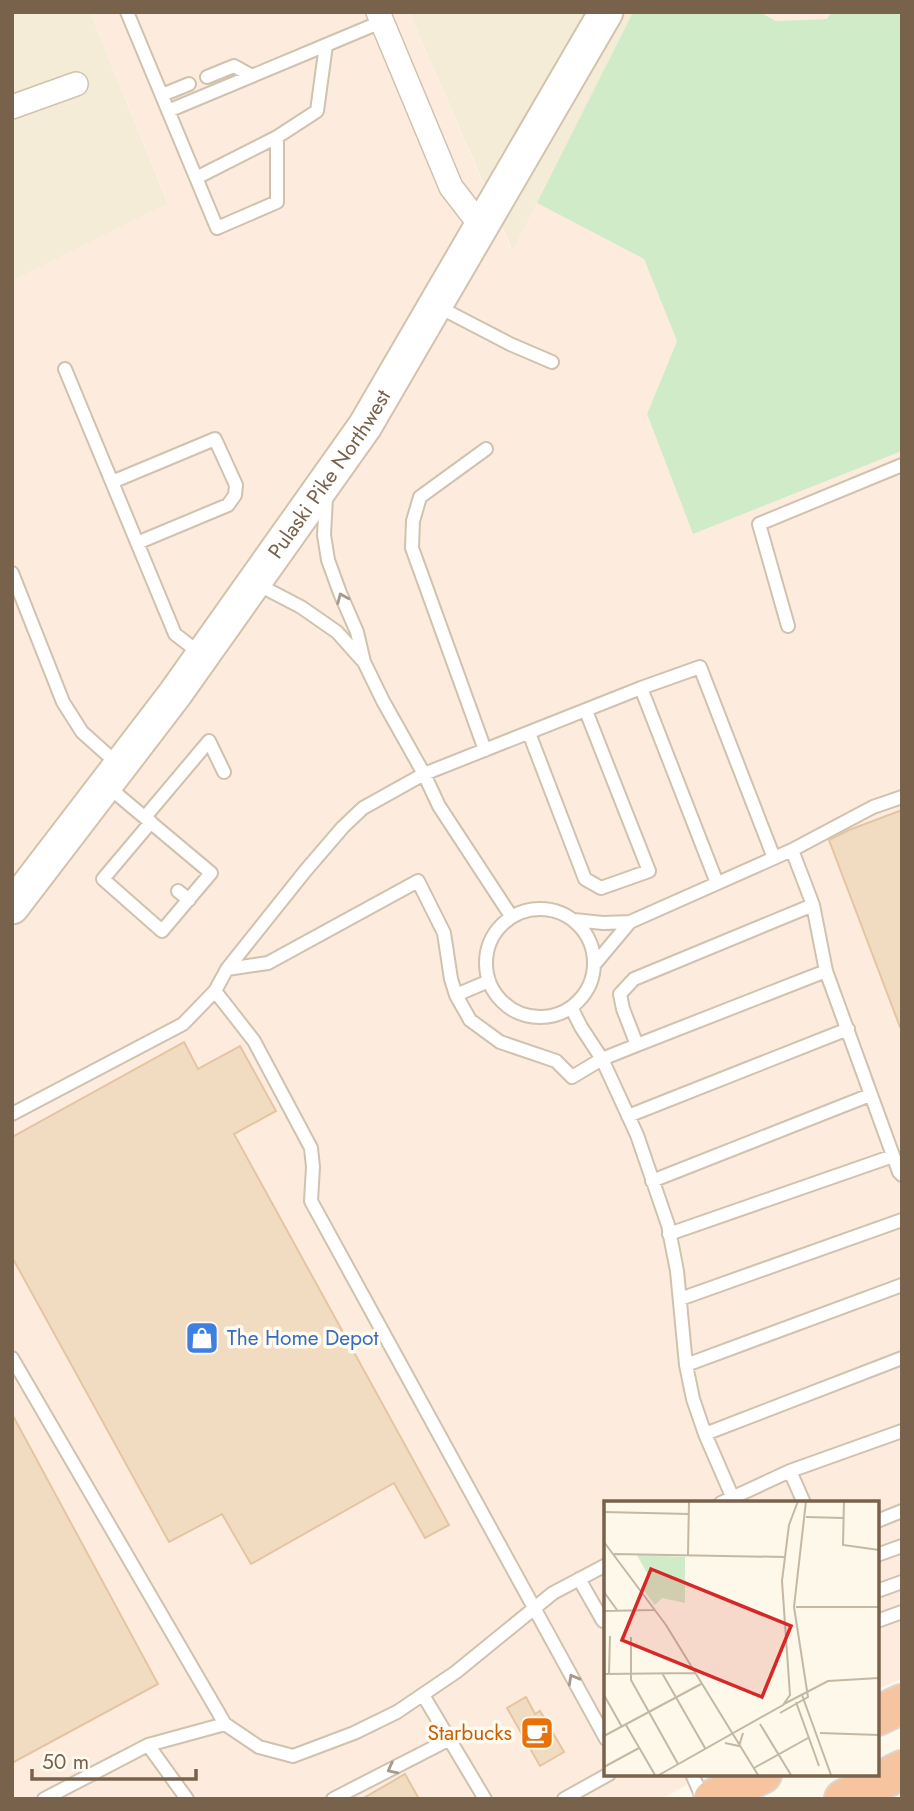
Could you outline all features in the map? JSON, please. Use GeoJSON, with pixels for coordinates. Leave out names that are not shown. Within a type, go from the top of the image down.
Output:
{"type":"FeatureCollection","features":[{"type":"Feature","properties":{"kind":"highway"},"geometry":{"type":"LineString","coordinates":[[844,1799],[902,1770]]}},
{"type":"Feature","properties":{"kind":"highway"},"geometry":{"type":"LineString","coordinates":[[713,1799],[759,1776]]}},
{"type":"Feature","properties":{"kind":"highway"},"geometry":{"type":"LineString","coordinates":[[734,1799],[760,1776]]}},
{"type":"Feature","properties":{"kind":"main road","name":"Pulaski Pike Northwest"},"geometry":{"type":"LineString","coordinates":[[12,907],[175,694],[365,425],[606,12]]}},
{"type":"Feature","properties":{"kind":"street"},"geometry":{"type":"LineString","coordinates":[[379,17],[451,187],[481,226]]}},
{"type":"Feature","properties":{"kind":"street"},"geometry":{"type":"LineString","coordinates":[[12,107],[76,84]]}},
{"type":"Feature","properties":{"kind":"lane"},"geometry":{"type":"LineString","coordinates":[[127,12],[217,228],[277,202],[277,137]]}},
{"type":"Feature","properties":{"kind":"lane"},"geometry":{"type":"LineString","coordinates":[[168,111],[326,45],[379,17]]}},
{"type":"Feature","properties":{"kind":"lane"},"geometry":{"type":"LineString","coordinates":[[196,178],[277,137],[317,111],[326,45]]}},
{"type":"Feature","properties":{"kind":"lane"},"geometry":{"type":"LineString","coordinates":[[207,77],[234,66],[252,76]]}},
{"type":"Feature","properties":{"kind":"lane"},"geometry":{"type":"LineString","coordinates":[[162,95],[189,84]]}},
{"type":"Feature","properties":{"kind":"lane"},"geometry":{"type":"LineString","coordinates":[[435,305],[510,344],[552,362]]}},
{"type":"Feature","properties":{"kind":"lane"},"geometry":{"type":"LineString","coordinates":[[65,369],[175,634],[202,655]]}},
{"type":"Feature","properties":{"kind":"lane"},"geometry":{"type":"LineString","coordinates":[[112,482],[215,439],[236,485],[235,495],[228,505],[137,543]]}},
{"type":"Feature","properties":{"kind":"lane"},"geometry":{"type":"LineString","coordinates":[[485,750],[412,548],[412,521],[420,497],[486,449]]}},
{"type":"Feature","properties":{"kind":"lane"},"geometry":{"type":"LineString","coordinates":[[788,626],[759,524],[900,469]]}},
{"type":"Feature","properties":{"kind":"lane"},"geometry":{"type":"LineString","coordinates":[[327,479],[324,535],[328,560],[357,632],[364,662],[439,806],[511,916]]}},
{"type":"Feature","properties":{"kind":"lane"},"geometry":{"type":"LineString","coordinates":[[12,573],[63,702],[82,732],[148,820],[211,873],[162,931],[103,879],[128,851],[148,820],[209,741],[224,772]]}},
{"type":"Feature","properties":{"kind":"lane"},"geometry":{"type":"LineString","coordinates":[[254,583],[301,607],[337,632],[364,662]]}},
{"type":"Feature","properties":{"kind":"lane"},"geometry":{"type":"LineString","coordinates":[[12,1114],[183,1024],[215,991],[227,969],[306,870],[363,808],[424,774],[700,667],[774,858]]}},
{"type":"Feature","properties":{"kind":"lane"},"geometry":{"type":"LineString","coordinates":[[641,688],[717,883]]}},
{"type":"Feature","properties":{"kind":"lane"},"geometry":{"type":"LineString","coordinates":[[529,733],[585,879],[601,888],[649,871],[586,711]]}},
{"type":"Feature","properties":{"kind":"lane"},"geometry":{"type":"LineString","coordinates":[[575,920],[630,922],[792,850],[873,807],[902,797]]}},
{"type":"Feature","properties":{"kind":"lane"},"geometry":{"type":"LineString","coordinates":[[792,850],[813,905],[825,971],[902,1175]]}},
{"type":"Feature","properties":{"kind":"lane"},"geometry":{"type":"LineString","coordinates":[[128,851],[140,861]]}},
{"type":"Feature","properties":{"kind":"lane"},"geometry":{"type":"LineString","coordinates":[[227,969],[268,963],[418,881],[444,933],[451,979],[456,995],[470,1020],[500,1042],[556,1061],[572,1077],[601,1059],[825,971]]}},
{"type":"Feature","properties":{"kind":"lane"},"geometry":{"type":"LineString","coordinates":[[178,891],[189,900]]}},
{"type":"Feature","properties":{"kind":"lane"},"geometry":{"type":"LineString","coordinates":[[636,1045],[620,995],[634,979],[813,905]]}},
{"type":"Feature","properties":{"kind":"lane"},"geometry":{"type":"LineString","coordinates":[[543,908],[560,912],[575,920],[586,933],[593,949],[591,981],[583,996],[556,1015],[539,1017],[522,1014],[506,1006],[494,993],[487,977],[485,959],[489,942],[498,927],[511,916],[527,909],[543,908]]}},
{"type":"Feature","properties":{"kind":"lane"},"geometry":{"type":"LineString","coordinates":[[594,965],[630,922]]}},
{"type":"Feature","properties":{"kind":"lane"},"geometry":{"type":"LineString","coordinates":[[456,995],[489,981]]}},
{"type":"Feature","properties":{"kind":"lane"},"geometry":{"type":"LineString","coordinates":[[215,991],[254,1041],[311,1148],[311,1201],[604,1735]]}},
{"type":"Feature","properties":{"kind":"lane"},"geometry":{"type":"LineString","coordinates":[[571,1007],[601,1059],[637,1135],[669,1234],[677,1271],[686,1365],[693,1399],[729,1501],[790,1471],[902,1431]]}},
{"type":"Feature","properties":{"kind":"lane"},"geometry":{"type":"LineString","coordinates":[[628,1116],[848,1029]]}},
{"type":"Feature","properties":{"kind":"lane"},"geometry":{"type":"LineString","coordinates":[[652,1181],[870,1095]]}},
{"type":"Feature","properties":{"kind":"lane"},"geometry":{"type":"LineString","coordinates":[[669,1234],[893,1156]]}},
{"type":"Feature","properties":{"kind":"lane"},"geometry":{"type":"LineString","coordinates":[[680,1299],[902,1220]]}},
{"type":"Feature","properties":{"kind":"lane"},"geometry":{"type":"LineString","coordinates":[[686,1365],[902,1285]]}},
{"type":"Feature","properties":{"kind":"lane"},"geometry":{"type":"LineString","coordinates":[[12,1358],[225,1724],[259,1747],[293,1756],[354,1733],[397,1712],[456,1672],[554,1593],[604,1566]]}},
{"type":"Feature","properties":{"kind":"lane"},"geometry":{"type":"LineString","coordinates":[[705,1434],[902,1359]]}},
{"type":"Feature","properties":{"kind":"lane"},"geometry":{"type":"LineString","coordinates":[[790,1471],[803,1501]]}},
{"type":"Feature","properties":{"kind":"lane"},"geometry":{"type":"LineString","coordinates":[[879,1520],[902,1511]]}},
{"type":"Feature","properties":{"kind":"lane"},"geometry":{"type":"LineString","coordinates":[[879,1554],[902,1546]]}},
{"type":"Feature","properties":{"kind":"lane"},"geometry":{"type":"LineString","coordinates":[[579,1579],[604,1621]]}},
{"type":"Feature","properties":{"kind":"lane"},"geometry":{"type":"LineString","coordinates":[[879,1590],[902,1582]]}},
{"type":"Feature","properties":{"kind":"lane"},"geometry":{"type":"LineString","coordinates":[[879,1620],[902,1612]]}},
{"type":"Feature","properties":{"kind":"lane"},"geometry":{"type":"LineString","coordinates":[[423,1695],[485,1799]]}},
{"type":"Feature","properties":{"kind":"lane"},"geometry":{"type":"LineString","coordinates":[[44,1799],[148,1745],[225,1724]]}},
{"type":"Feature","properties":{"kind":"lane"},"geometry":{"type":"LineString","coordinates":[[334,1799],[450,1739]]}},
{"type":"Feature","properties":{"kind":"lane"},"geometry":{"type":"LineString","coordinates":[[148,1745],[187,1799]]}},
{"type":"Feature","properties":{"kind":"lane"},"geometry":{"type":"LineString","coordinates":[[565,1799],[605,1776]]}},
{"type":"Feature","properties":{"kind":"lane"},"geometry":{"type":"LineString","coordinates":[[693,1776],[703,1799]]}},
{"type":"Feature","properties":{"kind":"shaded area"},"geometry":{"type":"Polygon","coordinates":[[[12,12],[90,12],[168,204],[12,281],[12,12]]]}},
{"type":"Feature","properties":{"kind":"shaded area"},"geometry":{"type":"Polygon","coordinates":[[[90,12],[409,12],[512,251],[537,203],[644,259],[677,341],[647,414],[693,534],[902,451],[902,1679],[879,1688],[879,1501],[604,1501],[604,1776],[702,1776],[662,1799],[12,1799],[12,281],[168,203],[90,12]]]}},
{"type":"Feature","properties":{"kind":"shaded area"},"geometry":{"type":"Polygon","coordinates":[[[409,12],[633,12],[513,252],[476,166],[409,12]]]}},
{"type":"Feature","properties":{"kind":"shaded area"},"geometry":{"type":"Polygon","coordinates":[[[759,12],[831,12],[827,19],[775,21],[759,12]]]}},
{"type":"Feature","properties":{"kind":"green space"},"geometry":{"type":"Polygon","coordinates":[[[633,12],[759,12],[776,21],[827,19],[831,12],[902,12],[902,451],[693,534],[647,414],[677,341],[644,259],[537,203],[633,12]]]}},
{"type":"Feature","properties":{"kind":"building"},"geometry":{"type":"Polygon","coordinates":[[[902,810],[902,1027],[900,1027],[829,840],[902,810]]]}},
{"type":"Feature","properties":{"kind":"building","name":"The Home Depot"},"geometry":{"type":"Polygon","coordinates":[[[184,1042],[198,1069],[240,1046],[276,1111],[234,1134],[449,1525],[425,1538],[394,1483],[251,1564],[222,1514],[169,1542],[12,1257],[12,1137],[184,1042]]]}},
{"type":"Feature","properties":{"kind":"building"},"geometry":{"type":"Polygon","coordinates":[[[12,1414],[158,1684],[12,1763],[12,1414]]]}},
{"type":"Feature","properties":{"kind":"building","name":"Starbucks"},"geometry":{"type":"Polygon","coordinates":[[[526,1697],[535,1714],[540,1711],[564,1752],[540,1766],[507,1708],[526,1697]]]}},
{"type":"Feature","properties":{"kind":"building"},"geometry":{"type":"Polygon","coordinates":[[[405,1774],[419,1799],[362,1799],[405,1774]]]}},
{"type":"Feature","properties":{"kind":"place","name":"The Home Depot"},"geometry":{"type":"Point","coordinates":[202,1338]}},
{"type":"Feature","properties":{"kind":"place","name":"Starbucks"},"geometry":{"type":"Point","coordinates":[537,1733]}}]}
